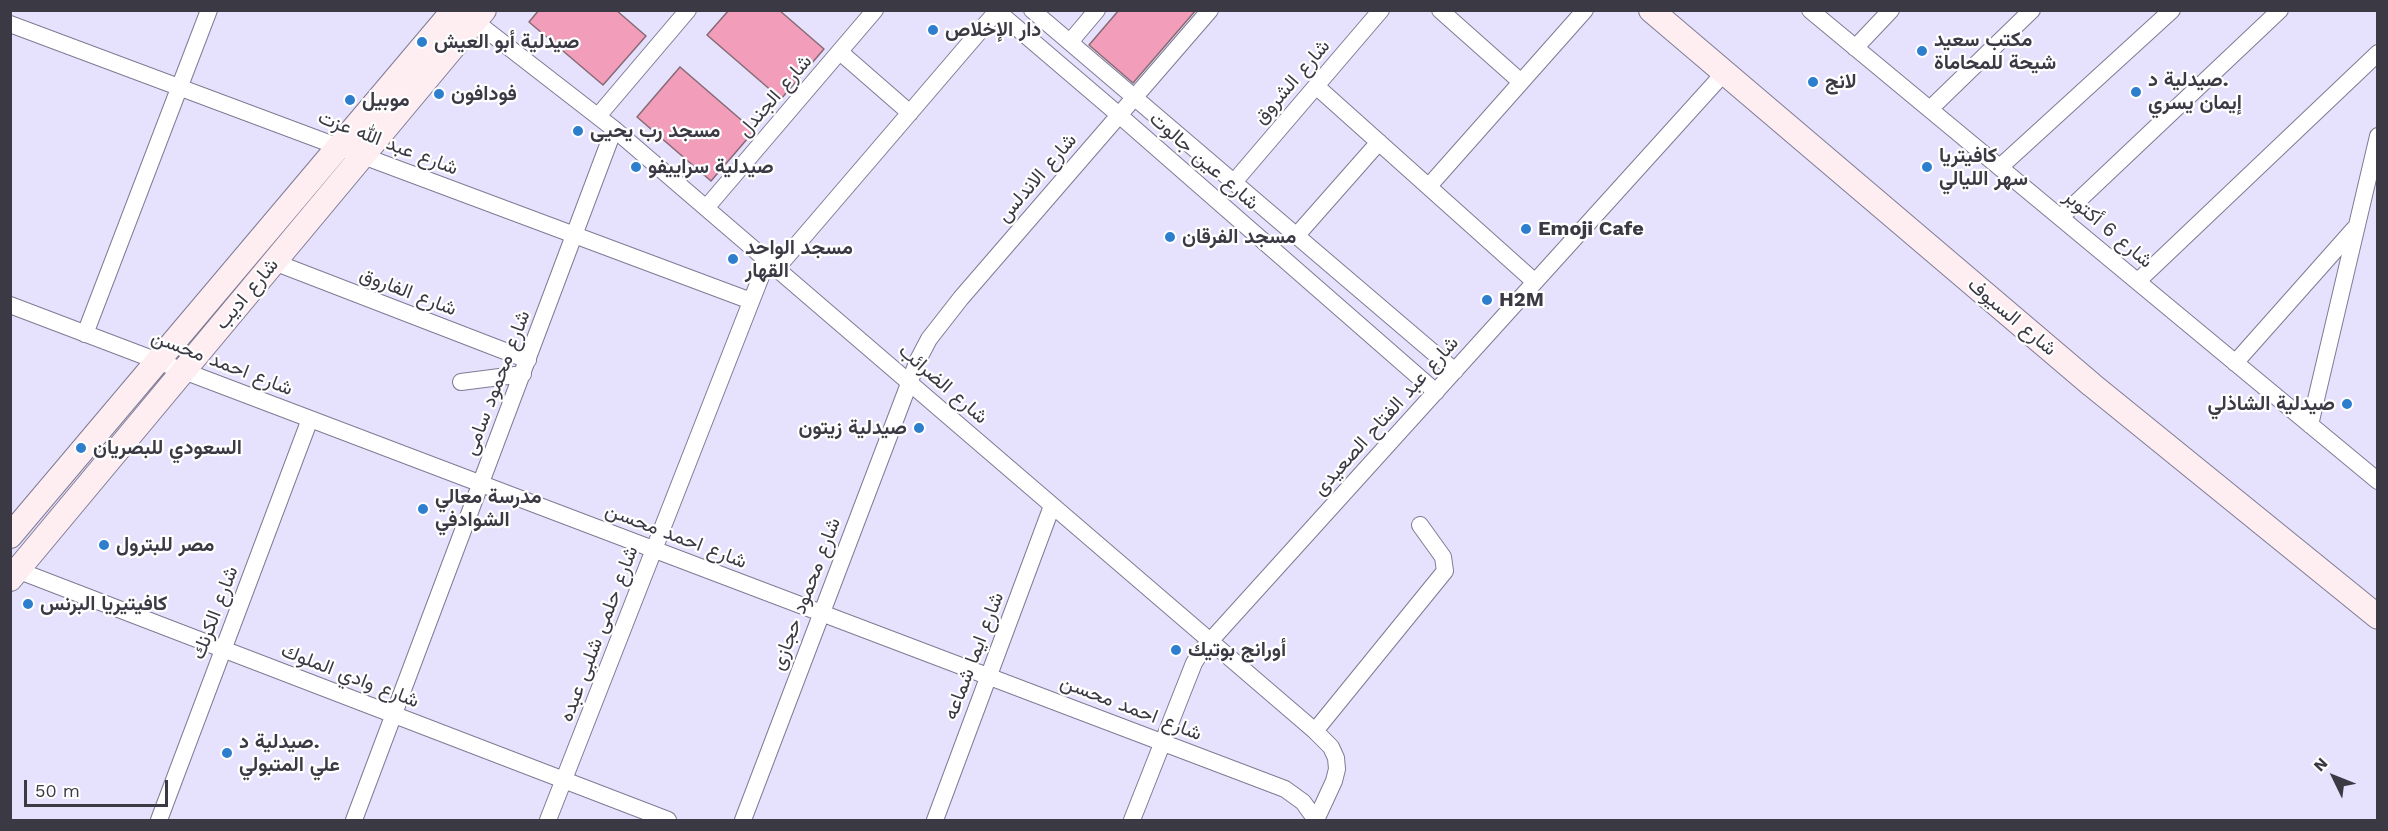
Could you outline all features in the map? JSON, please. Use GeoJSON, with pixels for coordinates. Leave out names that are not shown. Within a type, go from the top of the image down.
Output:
{"type":"FeatureCollection","features":[{"type":"Feature","properties":{"kind":"main road","name":"شارع السيوف"},"geometry":{"type":"LineString","coordinates":[[1651,10],[2092,385],[2378,617]]}},
{"type":"Feature","properties":{"kind":"main road","name":"شارع اديب"},"geometry":{"type":"LineString","coordinates":[[10,536],[338,147],[469,13]]}},
{"type":"Feature","properties":{"kind":"main road","name":"شارع اديب"},"geometry":{"type":"LineString","coordinates":[[14,575],[362,156],[469,13]]}},
{"type":"Feature","properties":{"kind":"street"},"geometry":{"type":"LineString","coordinates":[[10,15],[12,10]]}},
{"type":"Feature","properties":{"kind":"street"},"geometry":{"type":"LineString","coordinates":[[85,334],[209,10]]}},
{"type":"Feature","properties":{"kind":"street"},"geometry":{"type":"LineString","coordinates":[[598,116],[688,10]]}},
{"type":"Feature","properties":{"kind":"street","name":"شارع الجندل"},"geometry":{"type":"LineString","coordinates":[[706,208],[875,10]]}},
{"type":"Feature","properties":{"kind":"street","name":"شارع عين جالوت"},"geometry":{"type":"LineString","coordinates":[[1032,10],[1455,371]]}},
{"type":"Feature","properties":{"kind":"street"},"geometry":{"type":"LineString","coordinates":[[1070,42],[1097,10]]}},
{"type":"Feature","properties":{"kind":"street","name":"شارع الاندلس"},"geometry":{"type":"LineString","coordinates":[[909,383],[929,339],[941,322],[1210,10]]}},
{"type":"Feature","properties":{"kind":"street","name":"شارع الشروق"},"geometry":{"type":"LineString","coordinates":[[1234,182],[1381,10]]}},
{"type":"Feature","properties":{"kind":"street"},"geometry":{"type":"LineString","coordinates":[[1440,10],[1521,82]]}},
{"type":"Feature","properties":{"kind":"street"},"geometry":{"type":"LineString","coordinates":[[1429,186],[1585,10]]}},
{"type":"Feature","properties":{"kind":"street","name":"شارع 6 أكتوبر"},"geometry":{"type":"LineString","coordinates":[[1810,10],[2378,481]]}},
{"type":"Feature","properties":{"kind":"street"},"geometry":{"type":"LineString","coordinates":[[1855,48],[1891,10]]}},
{"type":"Feature","properties":{"kind":"street"},"geometry":{"type":"LineString","coordinates":[[1930,109],[2032,10]]}},
{"type":"Feature","properties":{"kind":"street"},"geometry":{"type":"LineString","coordinates":[[2000,167],[2172,10]]}},
{"type":"Feature","properties":{"kind":"street"},"geometry":{"type":"LineString","coordinates":[[2061,217],[2280,10]]}},
{"type":"Feature","properties":{"kind":"street","name":"شارع عين جالوت"},"geometry":{"type":"LineString","coordinates":[[997,11],[1436,392]]}},
{"type":"Feature","properties":{"kind":"street","name":"شارع حلمى شلبى عبده"},"geometry":{"type":"LineString","coordinates":[[548,820],[751,301],[772,265],[910,113],[997,11]]}},
{"type":"Feature","properties":{"kind":"street","name":"شارع الضرائب"},"geometry":{"type":"LineString","coordinates":[[469,13],[614,129],[1315,731],[1330,747],[1336,758],[1337,769],[1316,820]]}},
{"type":"Feature","properties":{"kind":"street","name":"شارع عبد الله عزت"},"geometry":{"type":"LineString","coordinates":[[10,24],[751,301]]}},
{"type":"Feature","properties":{"kind":"street"},"geometry":{"type":"LineString","coordinates":[[840,52],[910,113]]}},
{"type":"Feature","properties":{"kind":"street"},"geometry":{"type":"LineString","coordinates":[[2138,281],[2378,53]]}},
{"type":"Feature","properties":{"kind":"street","name":"شارع عبد الفتاح الصعيدى"},"geometry":{"type":"LineString","coordinates":[[1132,820],[1194,663],[1210,641],[1724,73]]}},
{"type":"Feature","properties":{"kind":"street"},"geometry":{"type":"LineString","coordinates":[[1316,86],[1535,282]]}},
{"type":"Feature","properties":{"kind":"street","name":"شارع محمود سامى"},"geometry":{"type":"LineString","coordinates":[[354,820],[614,129]]}},
{"type":"Feature","properties":{"kind":"street"},"geometry":{"type":"LineString","coordinates":[[2310,425],[2378,136]]}},
{"type":"Feature","properties":{"kind":"street"},"geometry":{"type":"LineString","coordinates":[[1297,235],[1379,142]]}},
{"type":"Feature","properties":{"kind":"street"},"geometry":{"type":"LineString","coordinates":[[2235,363],[2357,226]]}},
{"type":"Feature","properties":{"kind":"street","name":"شارع الفاروق"},"geometry":{"type":"LineString","coordinates":[[274,262],[525,367]]}},
{"type":"Feature","properties":{"kind":"street","name":"شارع احمد محسن"},"geometry":{"type":"LineString","coordinates":[[10,305],[1285,789],[1303,802],[1316,820]]}},
{"type":"Feature","properties":{"kind":"street"},"geometry":{"type":"LineString","coordinates":[[461,382],[525,367]]}},
{"type":"Feature","properties":{"kind":"street","name":"شارع محمود حجازى"},"geometry":{"type":"LineString","coordinates":[[743,820],[909,383]]}},
{"type":"Feature","properties":{"kind":"street","name":"شارع الكرنك"},"geometry":{"type":"LineString","coordinates":[[159,820],[310,419]]}},
{"type":"Feature","properties":{"kind":"street","name":"شارع ايما شماعه"},"geometry":{"type":"LineString","coordinates":[[935,820],[1052,506]]}},
{"type":"Feature","properties":{"kind":"street"},"geometry":{"type":"LineString","coordinates":[[1315,731],[1445,571],[1443,556],[1420,525]]}},
{"type":"Feature","properties":{"kind":"street","name":"شارع وادي الملوك"},"geometry":{"type":"LineString","coordinates":[[14,575],[223,650],[668,820]]}},
{"type":"Feature","properties":{"kind":"building"},"geometry":{"type":"Polygon","coordinates":[[[539,10],[616,10],[646,36],[603,85],[529,22],[539,10]]]}},
{"type":"Feature","properties":{"kind":"building"},"geometry":{"type":"Polygon","coordinates":[[[729,10],[779,10],[824,49],[781,99],[707,35],[729,10]]]}},
{"type":"Feature","properties":{"kind":"building"},"geometry":{"type":"Polygon","coordinates":[[[1119,10],[1196,10],[1133,83],[1089,45],[1119,10]]]}},
{"type":"Feature","properties":{"kind":"building"},"geometry":{"type":"Polygon","coordinates":[[[680,67],[754,131],[711,181],[637,117],[680,67]]]}},
{"type":"Feature","properties":{"kind":"place","name":"دار الإخلاص"},"geometry":{"type":"Point","coordinates":[933,30]}},
{"type":"Feature","properties":{"kind":"place","name":"صيدلية أبو العيش"},"geometry":{"type":"Point","coordinates":[422,42]}},
{"type":"Feature","properties":{"kind":"place","name":"مكتب سعيد شيحة للمحاماة"},"geometry":{"type":"Point","coordinates":[1922,51]}},
{"type":"Feature","properties":{"kind":"place","name":"لانج"},"geometry":{"type":"Point","coordinates":[1813,82]}},
{"type":"Feature","properties":{"kind":"place","name":"صيدلية د. إيمان يسري"},"geometry":{"type":"Point","coordinates":[2136,92]}},
{"type":"Feature","properties":{"kind":"place","name":"فودافون"},"geometry":{"type":"Point","coordinates":[439,94]}},
{"type":"Feature","properties":{"kind":"place","name":"موبيل"},"geometry":{"type":"Point","coordinates":[350,100]}},
{"type":"Feature","properties":{"kind":"place","name":"مسجد رب يحيى"},"geometry":{"type":"Point","coordinates":[578,131]}},
{"type":"Feature","properties":{"kind":"place","name":"صيدلية سراييفو"},"geometry":{"type":"Point","coordinates":[636,167]}},
{"type":"Feature","properties":{"kind":"place","name":"كافيتريا سهر الليالي"},"geometry":{"type":"Point","coordinates":[1927,167]}},
{"type":"Feature","properties":{"kind":"place","name":"Emoji Cafe"},"geometry":{"type":"Point","coordinates":[1526,229]}},
{"type":"Feature","properties":{"kind":"place","name":"مسجد الفرقان"},"geometry":{"type":"Point","coordinates":[1170,237]}},
{"type":"Feature","properties":{"kind":"place","name":"مسجد الواحد القهار"},"geometry":{"type":"Point","coordinates":[733,259]}},
{"type":"Feature","properties":{"kind":"place","name":"H2M"},"geometry":{"type":"Point","coordinates":[1487,300]}},
{"type":"Feature","properties":{"kind":"place","name":"صيدلية الشاذلي"},"geometry":{"type":"Point","coordinates":[2347,404]}},
{"type":"Feature","properties":{"kind":"place","name":"صيدلية زيتون"},"geometry":{"type":"Point","coordinates":[919,428]}},
{"type":"Feature","properties":{"kind":"place","name":"السعودي للبصريان"},"geometry":{"type":"Point","coordinates":[81,448]}},
{"type":"Feature","properties":{"kind":"place","name":"مدرسة معالي الشوادفي"},"geometry":{"type":"Point","coordinates":[423,509]}},
{"type":"Feature","properties":{"kind":"place","name":"مصر للبترول"},"geometry":{"type":"Point","coordinates":[104,545]}},
{"type":"Feature","properties":{"kind":"place","name":"كافيتيريا البرنس"},"geometry":{"type":"Point","coordinates":[28,604]}},
{"type":"Feature","properties":{"kind":"place","name":"أورانج بوتيك"},"geometry":{"type":"Point","coordinates":[1176,650]}},
{"type":"Feature","properties":{"kind":"place","name":"صيدلية د. علي المتبولي"},"geometry":{"type":"Point","coordinates":[227,753]}}]}
